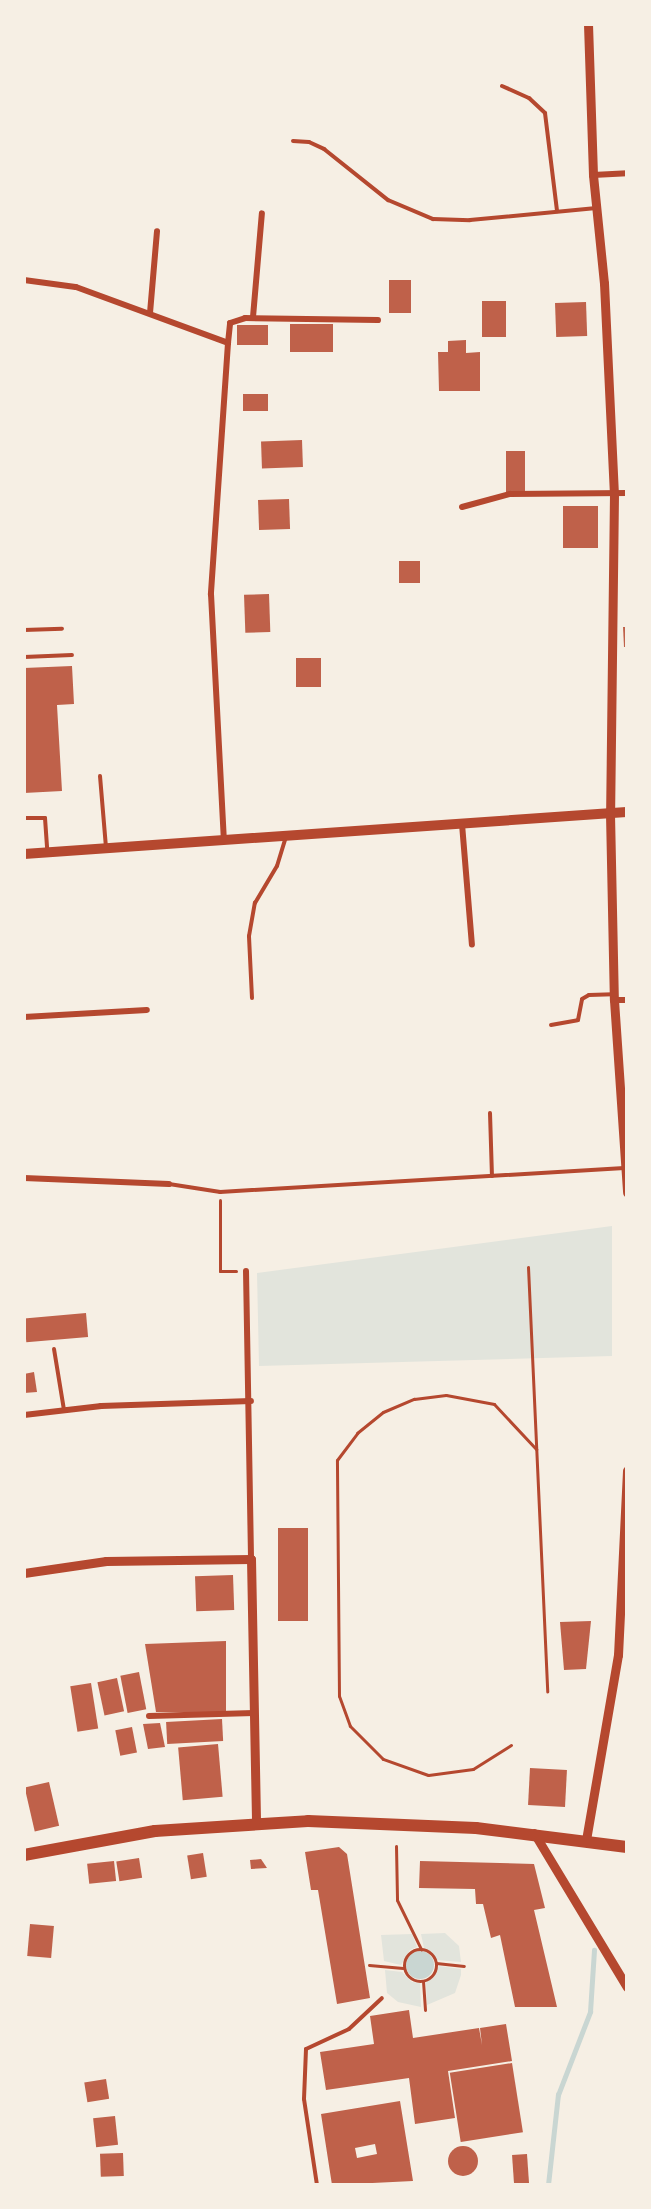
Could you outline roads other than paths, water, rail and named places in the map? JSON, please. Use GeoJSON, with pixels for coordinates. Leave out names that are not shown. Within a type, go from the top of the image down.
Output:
{"type":"FeatureCollection","features":[{"type":"Feature","properties":{"kind":"highway"},"geometry":{"type":"LineString","coordinates":[[24,1855],[155,1831],[256,1823],[384,1822],[534,1833],[627,1846]]}},
{"type":"Feature","properties":{"kind":"main road"},"geometry":{"type":"LineString","coordinates":[[24,854],[627,812]]}},
{"type":"Feature","properties":{"kind":"street"},"geometry":{"type":"LineString","coordinates":[[588,24],[593,175],[604,283],[614,494],[610,813],[614,997],[627,1193]]}},
{"type":"Feature","properties":{"kind":"street"},"geometry":{"type":"LineString","coordinates":[[593,175],[627,173]]}},
{"type":"Feature","properties":{"kind":"street"},"geometry":{"type":"LineString","coordinates":[[253,317],[262,213]]}},
{"type":"Feature","properties":{"kind":"street"},"geometry":{"type":"LineString","coordinates":[[150,313],[157,231]]}},
{"type":"Feature","properties":{"kind":"street"},"geometry":{"type":"LineString","coordinates":[[24,280],[76,287],[228,343]]}},
{"type":"Feature","properties":{"kind":"street"},"geometry":{"type":"LineString","coordinates":[[224,840],[211,594],[230,323],[253,317],[378,320]]}},
{"type":"Feature","properties":{"kind":"street"},"geometry":{"type":"LineString","coordinates":[[462,507],[510,494],[627,494]]}},
{"type":"Feature","properties":{"kind":"street"},"geometry":{"type":"LineString","coordinates":[[462,824],[472,945]]}},
{"type":"Feature","properties":{"kind":"street"},"geometry":{"type":"LineString","coordinates":[[614,997],[627,1000]]}},
{"type":"Feature","properties":{"kind":"street"},"geometry":{"type":"LineString","coordinates":[[24,1017],[147,1010]]}},
{"type":"Feature","properties":{"kind":"street"},"geometry":{"type":"LineString","coordinates":[[24,1178],[169,1184]]}},
{"type":"Feature","properties":{"kind":"street"},"geometry":{"type":"LineString","coordinates":[[246,1272],[256,1823]]}},
{"type":"Feature","properties":{"kind":"street"},"geometry":{"type":"LineString","coordinates":[[24,1414],[250,1401]]}},
{"type":"Feature","properties":{"kind":"street"},"geometry":{"type":"LineString","coordinates":[[586,1840],[618,1655],[627,1470]]}},
{"type":"Feature","properties":{"kind":"street"},"geometry":{"type":"LineString","coordinates":[[24,1573],[106,1561],[251,1559]]}},
{"type":"Feature","properties":{"kind":"street"},"geometry":{"type":"LineString","coordinates":[[149,1716],[254,1713]]}},
{"type":"Feature","properties":{"kind":"street"},"geometry":{"type":"LineString","coordinates":[[534,1833],[627,1987]]}},
{"type":"Feature","properties":{"kind":"lane"},"geometry":{"type":"LineString","coordinates":[[502,86],[529,98],[545,113],[557,211]]}},
{"type":"Feature","properties":{"kind":"lane"},"geometry":{"type":"LineString","coordinates":[[293,141],[309,142],[324,149],[388,200],[433,219],[470,220],[596,208]]}},
{"type":"Feature","properties":{"kind":"lane"},"geometry":{"type":"LineString","coordinates":[[24,630],[62,629]]}},
{"type":"Feature","properties":{"kind":"lane"},"geometry":{"type":"LineString","coordinates":[[24,657],[72,655]]}},
{"type":"Feature","properties":{"kind":"lane"},"geometry":{"type":"LineString","coordinates":[[100,776],[106,848]]}},
{"type":"Feature","properties":{"kind":"lane"},"geometry":{"type":"LineString","coordinates":[[24,818],[45,818],[47,852]]}},
{"type":"Feature","properties":{"kind":"lane"},"geometry":{"type":"LineString","coordinates":[[252,998],[249,936],[255,903],[277,866],[286,836]]}},
{"type":"Feature","properties":{"kind":"lane"},"geometry":{"type":"LineString","coordinates":[[551,1025],[578,1020],[584,998],[614,997]]}},
{"type":"Feature","properties":{"kind":"lane"},"geometry":{"type":"LineString","coordinates":[[490,1113],[492,1176]]}},
{"type":"Feature","properties":{"kind":"lane"},"geometry":{"type":"LineString","coordinates":[[169,1184],[220,1192],[625,1167]]}},
{"type":"Feature","properties":{"kind":"lane"},"geometry":{"type":"LineString","coordinates":[[54,1349],[64,1410]]}},
{"type":"Feature","properties":{"kind":"lane"},"geometry":{"type":"LineString","coordinates":[[317,2185],[304,2099],[306,2049],[349,2029],[382,1998]]}},
{"type":"Feature","properties":{"kind":"waterway"},"geometry":{"type":"LineString","coordinates":[[548,2185],[558,2095],[590,2012],[594,1950]]}}]}
